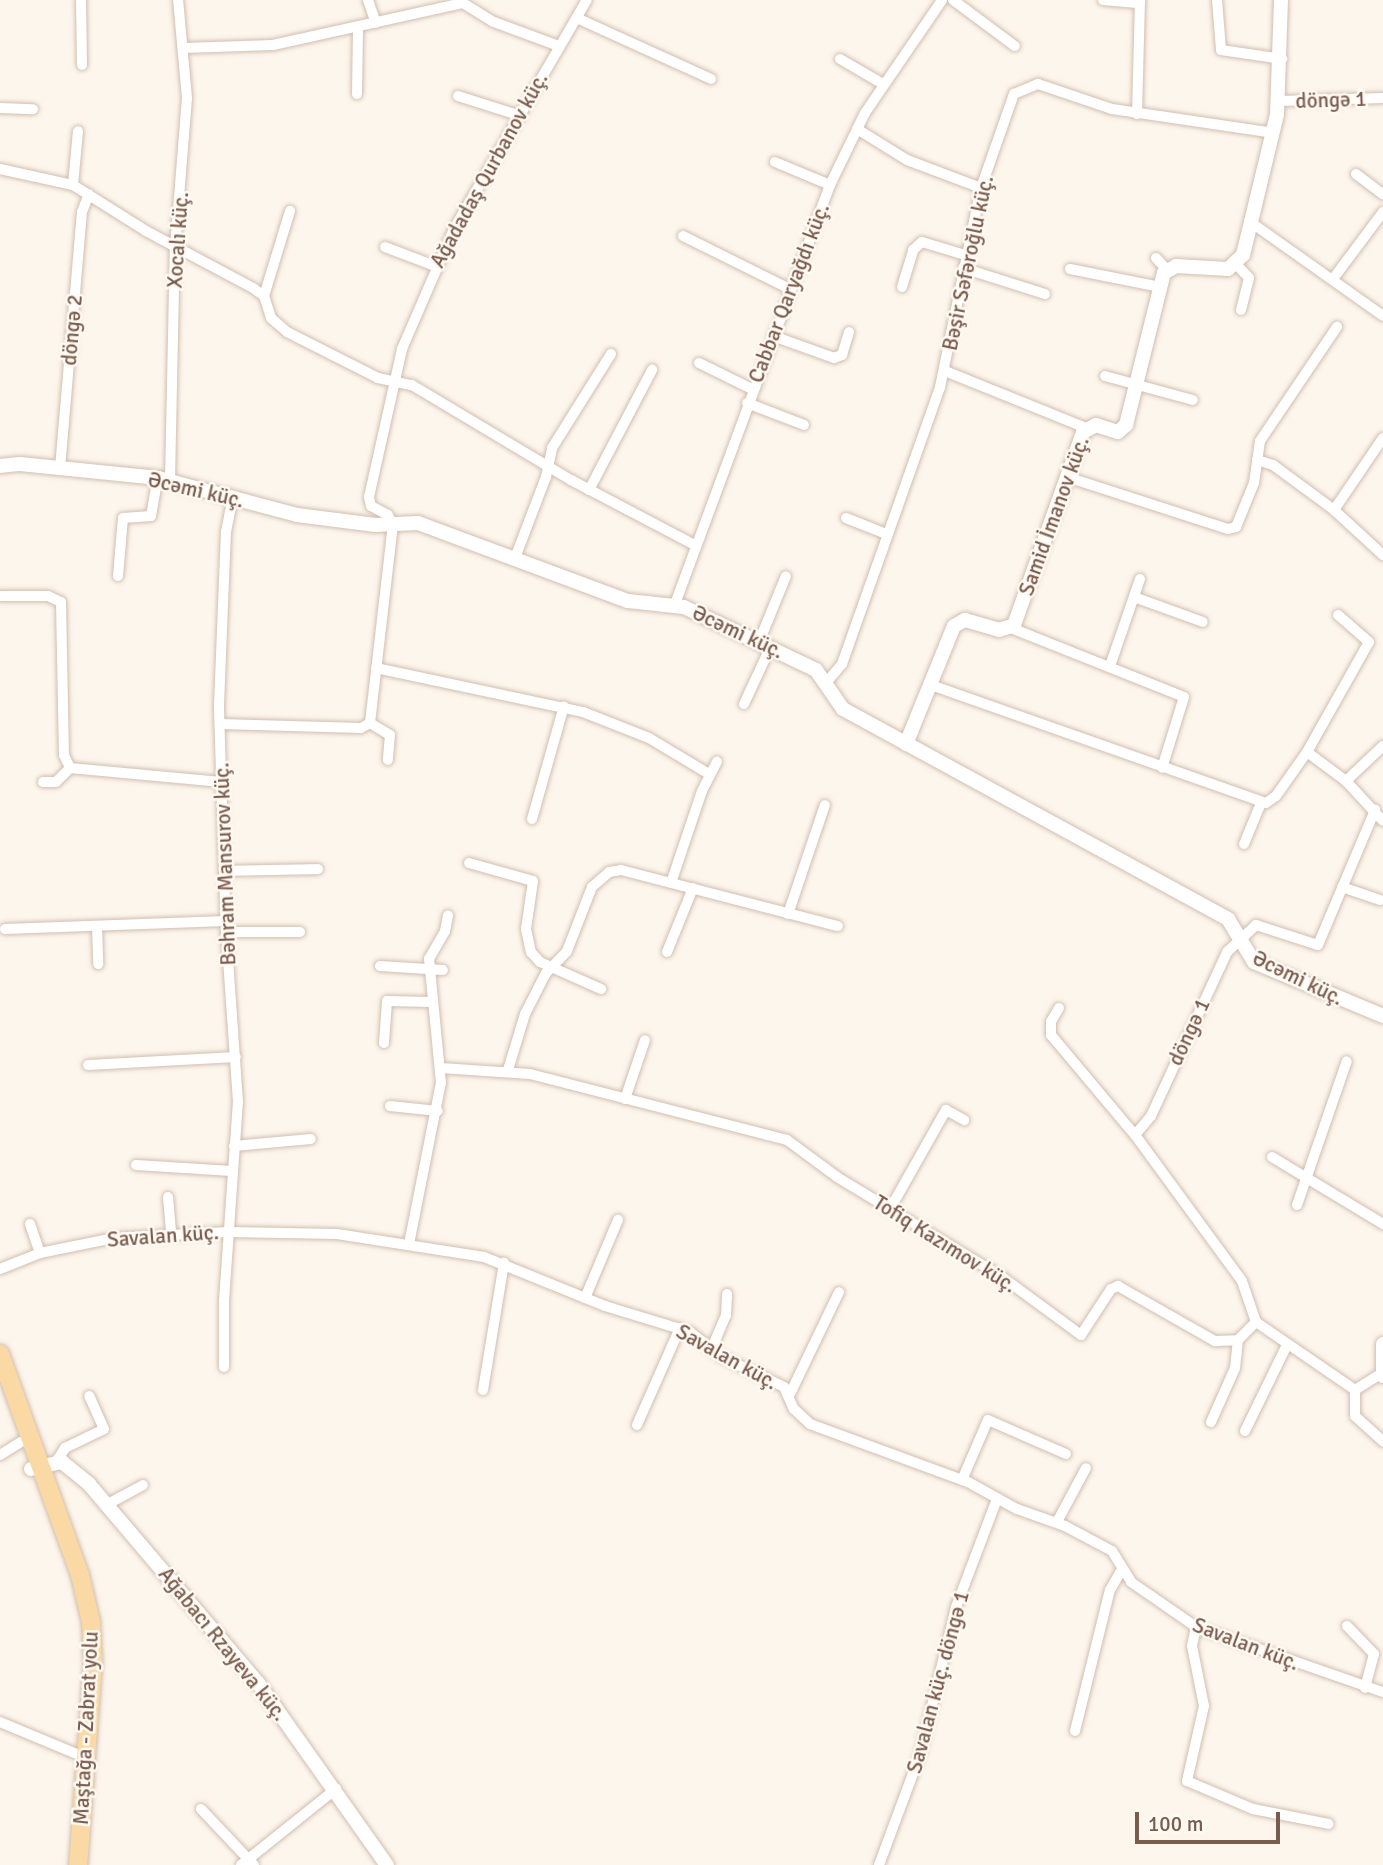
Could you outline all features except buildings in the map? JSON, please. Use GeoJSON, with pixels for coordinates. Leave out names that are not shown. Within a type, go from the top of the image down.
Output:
{"type":"FeatureCollection","features":[{"type":"Feature","properties":{"kind":"main road","name":"Maştağa - Zabrat yolu"},"geometry":{"type":"LineString","coordinates":[[0,1354],[43,1466],[80,1575],[91,1622],[93,1663],[78,1865]]}},
{"type":"Feature","properties":{"kind":"main road"},"geometry":{"type":"LineString","coordinates":[[0,1384],[21,1442],[43,1466],[82,1625],[84,1665],[67,1865]]}},
{"type":"Feature","properties":{"kind":"street"},"geometry":{"type":"LineString","coordinates":[[81,0],[82,65]]}},
{"type":"Feature","properties":{"kind":"street","name":"Xocalı küç."},"geometry":{"type":"LineString","coordinates":[[118,576],[122,518],[151,516],[164,479],[175,247],[186,128],[184,48],[178,0]]}},
{"type":"Feature","properties":{"kind":"street"},"geometry":{"type":"LineString","coordinates":[[368,0],[376,23]]}},
{"type":"Feature","properties":{"kind":"street","name":"Ağadadaş Qurbanov küç."},"geometry":{"type":"LineString","coordinates":[[393,525],[388,515],[371,506],[369,497],[397,382],[402,349],[435,266],[559,46],[579,19],[587,0]]}},
{"type":"Feature","properties":{"kind":"street","name":"Cabbar Qaryağdı küç."},"geometry":{"type":"LineString","coordinates":[[675,604],[752,389],[830,185],[857,129],[883,84],[942,0]]}},
{"type":"Feature","properties":{"kind":"street"},"geometry":{"type":"LineString","coordinates":[[953,0],[1015,46]]}},
{"type":"Feature","properties":{"kind":"street"},"geometry":{"type":"LineString","coordinates":[[1103,0],[1140,1],[1137,114]]}},
{"type":"Feature","properties":{"kind":"street"},"geometry":{"type":"LineString","coordinates":[[1217,0],[1221,50],[1282,59]]}},
{"type":"Feature","properties":{"kind":"street"},"geometry":{"type":"LineString","coordinates":[[1156,258],[1167,270],[1176,266],[1228,269],[1236,264],[1242,255],[1249,221],[1275,133],[1282,59],[1281,0]]}},
{"type":"Feature","properties":{"kind":"street"},"geometry":{"type":"LineString","coordinates":[[184,48],[273,45],[358,29],[464,2],[494,22],[559,46]]}},
{"type":"Feature","properties":{"kind":"street"},"geometry":{"type":"LineString","coordinates":[[579,19],[711,79]]}},
{"type":"Feature","properties":{"kind":"street"},"geometry":{"type":"LineString","coordinates":[[357,94],[358,29]]}},
{"type":"Feature","properties":{"kind":"street"},"geometry":{"type":"LineString","coordinates":[[840,59],[883,84]]}},
{"type":"Feature","properties":{"kind":"street","name":"Bəşir Səfəroğlu küç."},"geometry":{"type":"LineString","coordinates":[[826,683],[842,664],[944,371],[965,255],[981,188],[1008,103],[1029,84],[1137,114],[1275,133]]}},
{"type":"Feature","properties":{"kind":"street"},"geometry":{"type":"LineString","coordinates":[[458,96],[521,116]]}},
{"type":"Feature","properties":{"kind":"street","name":"döngə 1"},"geometry":{"type":"LineString","coordinates":[[1279,101],[1383,98]]}},
{"type":"Feature","properties":{"kind":"street"},"geometry":{"type":"LineString","coordinates":[[0,108],[33,109]]}},
{"type":"Feature","properties":{"kind":"street"},"geometry":{"type":"LineString","coordinates":[[857,129],[907,160],[981,188]]}},
{"type":"Feature","properties":{"kind":"street"},"geometry":{"type":"LineString","coordinates":[[73,185],[78,131]]}},
{"type":"Feature","properties":{"kind":"street"},"geometry":{"type":"LineString","coordinates":[[775,162],[830,185]]}},
{"type":"Feature","properties":{"kind":"street"},"geometry":{"type":"LineString","coordinates":[[0,169],[73,185],[175,247],[264,296]]}},
{"type":"Feature","properties":{"kind":"street"},"geometry":{"type":"LineString","coordinates":[[1356,174],[1383,194]]}},
{"type":"Feature","properties":{"kind":"street","name":"döngə 2"},"geometry":{"type":"LineString","coordinates":[[60,468],[82,212],[89,194]]}},
{"type":"Feature","properties":{"kind":"street"},"geometry":{"type":"LineString","coordinates":[[290,211],[264,296],[271,318],[287,332],[341,355],[370,374],[421,390],[589,490],[695,545]]}},
{"type":"Feature","properties":{"kind":"street"},"geometry":{"type":"LineString","coordinates":[[1333,279],[1383,212]]}},
{"type":"Feature","properties":{"kind":"street"},"geometry":{"type":"LineString","coordinates":[[1249,221],[1382,312]]}},
{"type":"Feature","properties":{"kind":"street"},"geometry":{"type":"LineString","coordinates":[[683,236],[790,289]]}},
{"type":"Feature","properties":{"kind":"street"},"geometry":{"type":"LineString","coordinates":[[902,287],[913,250],[922,242],[965,255]]}},
{"type":"Feature","properties":{"kind":"street"},"geometry":{"type":"LineString","coordinates":[[385,247],[435,266]]}},
{"type":"Feature","properties":{"kind":"street"},"geometry":{"type":"LineString","coordinates":[[1236,264],[1249,278],[1241,310]]}},
{"type":"Feature","properties":{"kind":"street"},"geometry":{"type":"LineString","coordinates":[[963,268],[1045,294]]}},
{"type":"Feature","properties":{"kind":"street"},"geometry":{"type":"LineString","coordinates":[[1070,269],[1160,287]]}},
{"type":"Feature","properties":{"kind":"street","name":"Samid İmanov küç."},"geometry":{"type":"LineString","coordinates":[[1011,628],[1086,428],[1096,425],[1121,432],[1167,270]]}},
{"type":"Feature","properties":{"kind":"street"},"geometry":{"type":"LineString","coordinates":[[1067,477],[1233,529],[1254,483],[1256,460],[1264,433],[1337,327]]}},
{"type":"Feature","properties":{"kind":"street"},"geometry":{"type":"LineString","coordinates":[[773,336],[834,358],[842,355],[849,332]]}},
{"type":"Feature","properties":{"kind":"street"},"geometry":{"type":"LineString","coordinates":[[515,558],[549,467],[552,447],[611,354]]}},
{"type":"Feature","properties":{"kind":"street"},"geometry":{"type":"LineString","coordinates":[[699,363],[752,389]]}},
{"type":"Feature","properties":{"kind":"street"},"geometry":{"type":"LineString","coordinates":[[589,490],[652,370]]}},
{"type":"Feature","properties":{"kind":"street"},"geometry":{"type":"LineString","coordinates":[[944,371],[1086,428]]}},
{"type":"Feature","properties":{"kind":"street"},"geometry":{"type":"LineString","coordinates":[[1105,376],[1193,400]]}},
{"type":"Feature","properties":{"kind":"street"},"geometry":{"type":"LineString","coordinates":[[747,403],[804,425]]}},
{"type":"Feature","properties":{"kind":"street"},"geometry":{"type":"LineString","coordinates":[[1334,510],[1383,438]]}},
{"type":"Feature","properties":{"kind":"street"},"geometry":{"type":"LineString","coordinates":[[1256,460],[1273,466],[1334,510],[1383,555]]}},
{"type":"Feature","properties":{"kind":"street","name":"Əcəmi küç."},"geometry":{"type":"LineString","coordinates":[[0,466],[60,468],[164,479],[297,515],[428,526],[636,603],[675,604],[816,670],[843,709],[1219,914],[1236,928],[1254,962],[1383,1016]]}},
{"type":"Feature","properties":{"kind":"street","name":"Bəhram Mansurov küç."},"geometry":{"type":"LineString","coordinates":[[224,1367],[232,1171],[239,1102],[226,927],[220,724],[226,532],[233,496]]}},
{"type":"Feature","properties":{"kind":"street"},"geometry":{"type":"LineString","coordinates":[[846,519],[886,534]]}},
{"type":"Feature","properties":{"kind":"street"},"geometry":{"type":"LineString","coordinates":[[370,723],[393,525]]}},
{"type":"Feature","properties":{"kind":"street"},"geometry":{"type":"LineString","coordinates":[[744,704],[786,576]]}},
{"type":"Feature","properties":{"kind":"street"},"geometry":{"type":"LineString","coordinates":[[1110,666],[1140,579]]}},
{"type":"Feature","properties":{"kind":"street"},"geometry":{"type":"LineString","coordinates":[[0,596],[48,596],[61,602],[64,755],[70,768]]}},
{"type":"Feature","properties":{"kind":"street"},"geometry":{"type":"LineString","coordinates":[[1134,597],[1203,622]]}},
{"type":"Feature","properties":{"kind":"street"},"geometry":{"type":"LineString","coordinates":[[1244,844],[1261,803],[1276,796],[1307,752],[1369,642],[1338,615]]}},
{"type":"Feature","properties":{"kind":"street"},"geometry":{"type":"LineString","coordinates":[[905,744],[931,685],[949,634],[959,621],[1011,628],[1184,697],[1162,768]]}},
{"type":"Feature","properties":{"kind":"street"},"geometry":{"type":"LineString","coordinates":[[376,668],[564,706],[649,738],[709,774]]}},
{"type":"Feature","properties":{"kind":"street"},"geometry":{"type":"LineString","coordinates":[[931,685],[1261,803]]}},
{"type":"Feature","properties":{"kind":"street"},"geometry":{"type":"LineString","coordinates":[[531,819],[564,706]]}},
{"type":"Feature","properties":{"kind":"street"},"geometry":{"type":"LineString","coordinates":[[220,724],[361,728],[370,723]]}},
{"type":"Feature","properties":{"kind":"street"},"geometry":{"type":"LineString","coordinates":[[370,723],[390,735],[388,760]]}},
{"type":"Feature","properties":{"kind":"street"},"geometry":{"type":"LineString","coordinates":[[1346,781],[1383,746]]}},
{"type":"Feature","properties":{"kind":"street"},"geometry":{"type":"LineString","coordinates":[[1307,752],[1346,781],[1376,810],[1383,821]]}},
{"type":"Feature","properties":{"kind":"street"},"geometry":{"type":"LineString","coordinates":[[671,883],[709,774],[717,762]]}},
{"type":"Feature","properties":{"kind":"street"},"geometry":{"type":"LineString","coordinates":[[43,782],[56,782],[70,768]]}},
{"type":"Feature","properties":{"kind":"street"},"geometry":{"type":"LineString","coordinates":[[70,768],[221,782]]}},
{"type":"Feature","properties":{"kind":"street"},"geometry":{"type":"LineString","coordinates":[[788,914],[825,805]]}},
{"type":"Feature","properties":{"kind":"street"},"geometry":{"type":"LineString","coordinates":[[1240,938],[1256,925],[1318,945],[1376,810]]}},
{"type":"Feature","properties":{"kind":"street"},"geometry":{"type":"LineString","coordinates":[[469,863],[533,881],[527,941],[540,962],[601,989]]}},
{"type":"Feature","properties":{"kind":"street"},"geometry":{"type":"LineString","coordinates":[[224,871],[318,869]]}},
{"type":"Feature","properties":{"kind":"street"},"geometry":{"type":"LineString","coordinates":[[508,1070],[519,1025],[551,967],[567,951],[592,887],[601,877],[621,870],[838,926]]}},
{"type":"Feature","properties":{"kind":"street"},"geometry":{"type":"LineString","coordinates":[[1342,887],[1380,900]]}},
{"type":"Feature","properties":{"kind":"street"},"geometry":{"type":"LineString","coordinates":[[667,952],[693,888]]}},
{"type":"Feature","properties":{"kind":"street"},"geometry":{"type":"LineString","coordinates":[[409,1244],[438,1111],[441,1068],[428,970],[431,950],[445,931],[448,915]]}},
{"type":"Feature","properties":{"kind":"street"},"geometry":{"type":"LineString","coordinates":[[97,927],[98,964]]}},
{"type":"Feature","properties":{"kind":"street"},"geometry":{"type":"LineString","coordinates":[[5,929],[226,927],[300,932]]}},
{"type":"Feature","properties":{"kind":"street","name":"döngə 1"},"geometry":{"type":"LineString","coordinates":[[1135,1135],[1151,1116],[1221,962],[1240,938]]}},
{"type":"Feature","properties":{"kind":"street"},"geometry":{"type":"LineString","coordinates":[[380,966],[443,970]]}},
{"type":"Feature","properties":{"kind":"street"},"geometry":{"type":"LineString","coordinates":[[384,1043],[387,1001],[431,1002]]}},
{"type":"Feature","properties":{"kind":"street"},"geometry":{"type":"LineString","coordinates":[[1059,1009],[1051,1022],[1051,1035],[1135,1135],[1242,1281],[1256,1322],[1355,1390]]}},
{"type":"Feature","properties":{"kind":"street"},"geometry":{"type":"LineString","coordinates":[[625,1099],[645,1040]]}},
{"type":"Feature","properties":{"kind":"street"},"geometry":{"type":"LineString","coordinates":[[88,1065],[236,1057]]}},
{"type":"Feature","properties":{"kind":"street"},"geometry":{"type":"LineString","coordinates":[[1297,1205],[1347,1061]]}},
{"type":"Feature","properties":{"kind":"street","name":"Tofiq Kazımov küç."},"geometry":{"type":"LineString","coordinates":[[441,1068],[508,1070],[787,1140],[890,1209],[1002,1277],[1081,1335],[1111,1289],[1118,1286],[1215,1341],[1238,1340]]}},
{"type":"Feature","properties":{"kind":"street"},"geometry":{"type":"LineString","coordinates":[[390,1105],[438,1111]]}},
{"type":"Feature","properties":{"kind":"street"},"geometry":{"type":"LineString","coordinates":[[890,1209],[946,1110],[964,1120]]}},
{"type":"Feature","properties":{"kind":"street"},"geometry":{"type":"LineString","coordinates":[[234,1146],[311,1139]]}},
{"type":"Feature","properties":{"kind":"street"},"geometry":{"type":"LineString","coordinates":[[1272,1157],[1383,1224]]}},
{"type":"Feature","properties":{"kind":"street"},"geometry":{"type":"LineString","coordinates":[[136,1165],[232,1171]]}},
{"type":"Feature","properties":{"kind":"street"},"geometry":{"type":"LineString","coordinates":[[168,1196],[171,1234]]}},
{"type":"Feature","properties":{"kind":"street"},"geometry":{"type":"LineString","coordinates":[[585,1298],[618,1220]]}},
{"type":"Feature","properties":{"kind":"street"},"geometry":{"type":"LineString","coordinates":[[30,1224],[40,1253]]}},
{"type":"Feature","properties":{"kind":"street","name":"Savalan küç."},"geometry":{"type":"LineString","coordinates":[[0,1269],[40,1253],[114,1238],[229,1232],[310,1232],[409,1244],[504,1263],[585,1298],[680,1328],[777,1382],[790,1394],[794,1409],[810,1424],[962,1480],[997,1499],[1057,1522],[1112,1551],[1132,1583],[1196,1627],[1365,1688],[1383,1692]]}},
{"type":"Feature","properties":{"kind":"street"},"geometry":{"type":"LineString","coordinates":[[483,1390],[504,1263]]}},
{"type":"Feature","properties":{"kind":"street"},"geometry":{"type":"LineString","coordinates":[[790,1394],[839,1292]]}},
{"type":"Feature","properties":{"kind":"street"},"geometry":{"type":"LineString","coordinates":[[712,1348],[726,1315],[727,1294]]}},
{"type":"Feature","properties":{"kind":"street"},"geometry":{"type":"LineString","coordinates":[[1211,1422],[1235,1368],[1238,1340],[1256,1322]]}},
{"type":"Feature","properties":{"kind":"street"},"geometry":{"type":"LineString","coordinates":[[637,1425],[680,1328]]}},
{"type":"Feature","properties":{"kind":"street"},"geometry":{"type":"LineString","coordinates":[[1355,1390],[1382,1375],[1383,1343]]}},
{"type":"Feature","properties":{"kind":"street"},"geometry":{"type":"LineString","coordinates":[[1245,1431],[1287,1345]]}},
{"type":"Feature","properties":{"kind":"street"},"geometry":{"type":"LineString","coordinates":[[1355,1390],[1355,1416],[1383,1441]]}},
{"type":"Feature","properties":{"kind":"street"},"geometry":{"type":"LineString","coordinates":[[43,1466],[65,1448],[104,1429],[89,1396]]}},
{"type":"Feature","properties":{"kind":"street"},"geometry":{"type":"LineString","coordinates":[[962,1480],[988,1420],[1066,1454]]}},
{"type":"Feature","properties":{"kind":"street"},"geometry":{"type":"LineString","coordinates":[[0,1455],[21,1442]]}},
{"type":"Feature","properties":{"kind":"street","name":"Ağabacı Rzayeva küç."},"geometry":{"type":"LineString","coordinates":[[43,1466],[76,1471],[106,1504],[252,1675],[336,1789],[387,1865]]}},
{"type":"Feature","properties":{"kind":"street"},"geometry":{"type":"LineString","coordinates":[[1057,1522],[1086,1468]]}},
{"type":"Feature","properties":{"kind":"street"},"geometry":{"type":"LineString","coordinates":[[106,1504],[143,1485]]}},
{"type":"Feature","properties":{"kind":"street","name":"Savalan küç. döngə 1"},"geometry":{"type":"LineString","coordinates":[[879,1865],[920,1755],[956,1607],[997,1499]]}},
{"type":"Feature","properties":{"kind":"street"},"geometry":{"type":"LineString","coordinates":[[1075,1731],[1110,1590],[1122,1569]]}},
{"type":"Feature","properties":{"kind":"street"},"geometry":{"type":"LineString","coordinates":[[1347,1626],[1374,1654],[1365,1688]]}},
{"type":"Feature","properties":{"kind":"street"},"geometry":{"type":"LineString","coordinates":[[1196,1627],[1192,1646],[1204,1706],[1187,1781],[1253,1809],[1329,1824]]}},
{"type":"Feature","properties":{"kind":"street"},"geometry":{"type":"LineString","coordinates":[[0,1721],[76,1754]]}},
{"type":"Feature","properties":{"kind":"street"},"geometry":{"type":"LineString","coordinates":[[201,1809],[248,1863],[336,1789]]}}]}
